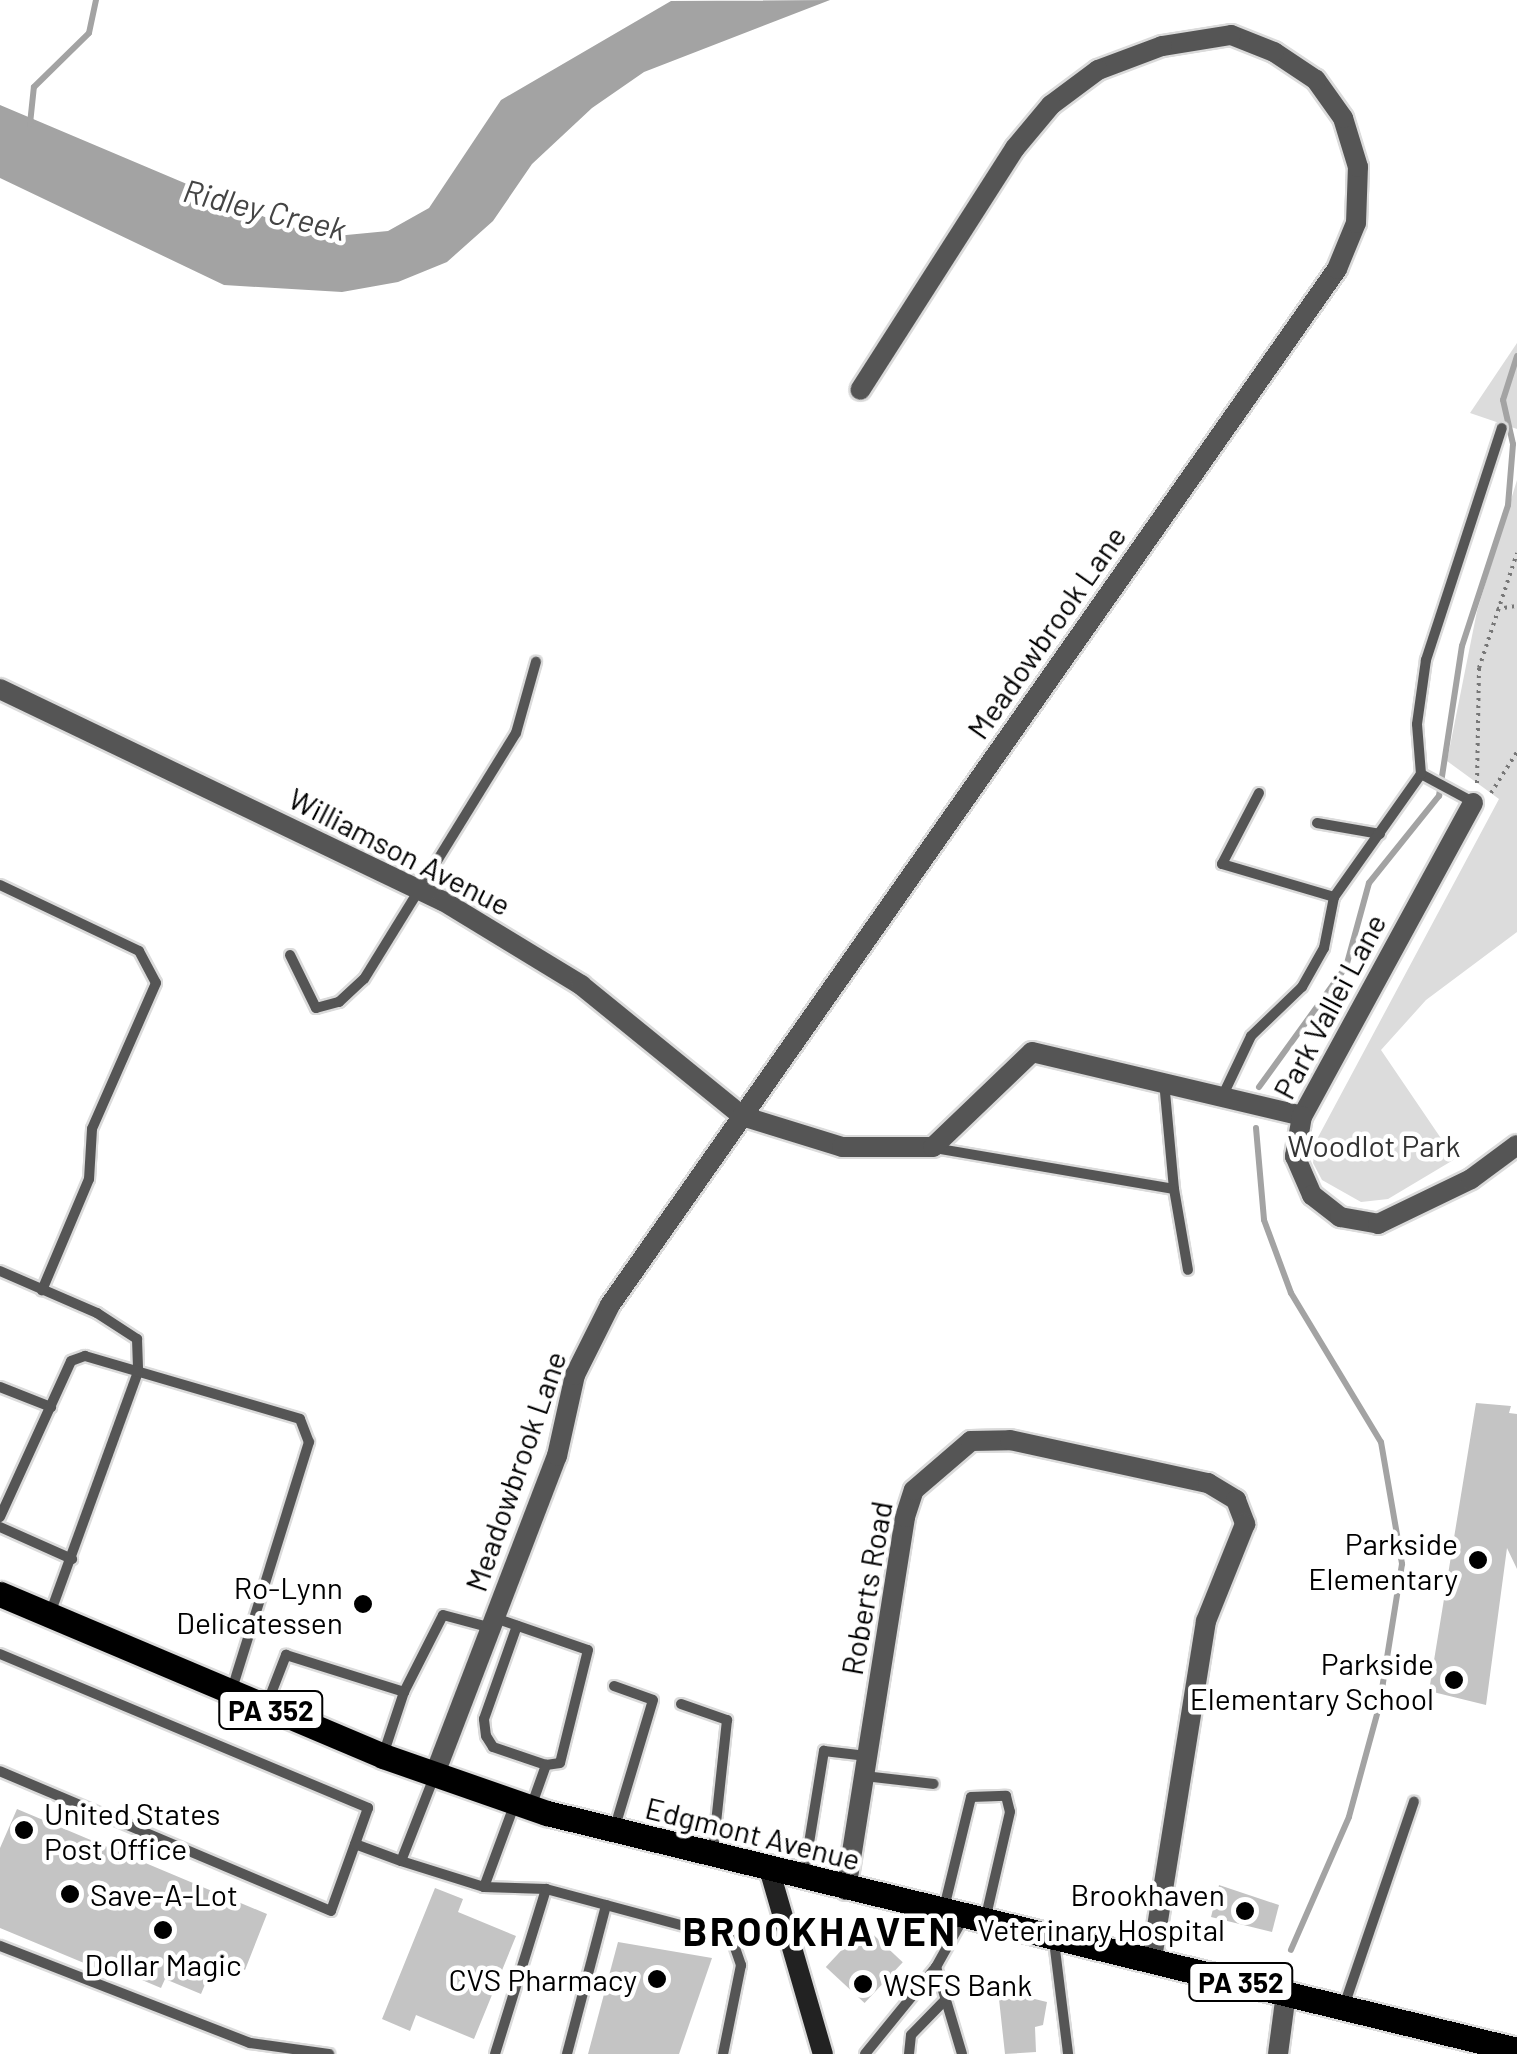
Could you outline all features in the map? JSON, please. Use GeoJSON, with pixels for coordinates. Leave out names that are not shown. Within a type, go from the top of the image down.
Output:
{"type":"FeatureCollection","features":[{"type":"Feature","properties":{"kind":"main road","name":"Edgmont Avenue"},"geometry":{"type":"LineString","coordinates":[[0,1594],[382,1756],[523,1805],[770,1872],[1517,2050]]}},
{"type":"Feature","properties":{"kind":"street","name":"Meadowbrook Lane"},"geometry":{"type":"LineString","coordinates":[[434,1776],[558,1456],[575,1375],[610,1305],[1337,269],[1357,204],[1358,167],[1343,118],[1316,80],[1274,52],[1231,34],[1162,46],[1098,70],[1052,105],[1015,148],[860,390]]}},
{"type":"Feature","properties":{"kind":"street","name":"Williamson Avenue"},"geometry":{"type":"LineString","coordinates":[[0,688],[422,891],[581,985],[742,1116]]}},
{"type":"Feature","properties":{"kind":"street","name":"Park Vallei Lane"},"geometry":{"type":"LineString","coordinates":[[1474,803],[1302,1116],[1296,1156],[1312,1196],[1340,1217],[1378,1224],[1471,1180],[1517,1145]]}},
{"type":"Feature","properties":{"kind":"street"},"geometry":{"type":"LineString","coordinates":[[742,1116],[842,1147],[933,1148],[1032,1052],[1302,1116]]}},
{"type":"Feature","properties":{"kind":"street","name":"Roberts Road"},"geometry":{"type":"LineString","coordinates":[[846,1890],[904,1517],[914,1490],[940,1461],[971,1441],[1010,1440],[1208,1484],[1236,1500],[1245,1524],[1206,1622],[1152,1960]]}},
{"type":"Feature","properties":{"kind":"street"},"geometry":{"type":"LineString","coordinates":[[770,1872],[823,2054]]}},
{"type":"Feature","properties":{"kind":"street"},"geometry":{"type":"LineString","coordinates":[[1278,2054],[1286,1993]]}},
{"type":"Feature","properties":{"kind":"lane"},"geometry":{"type":"LineString","coordinates":[[1223,1095],[1252,1036],[1302,987],[1324,948],[1334,896],[1421,774],[1418,724],[1426,660],[1502,428]]}},
{"type":"Feature","properties":{"kind":"lane"},"geometry":{"type":"LineString","coordinates":[[290,955],[316,1008],[339,1002],[364,980],[516,733],[536,662]]}},
{"type":"Feature","properties":{"kind":"lane"},"geometry":{"type":"LineString","coordinates":[[1421,774],[1474,803]]}},
{"type":"Feature","properties":{"kind":"lane"},"geometry":{"type":"LineString","coordinates":[[1259,793],[1222,864],[1334,896]]}},
{"type":"Feature","properties":{"kind":"lane"},"geometry":{"type":"LineString","coordinates":[[1317,822],[1380,834]]}},
{"type":"Feature","properties":{"kind":"lane"},"geometry":{"type":"LineString","coordinates":[[0,885],[139,951],[156,983],[92,1129],[89,1180],[42,1290]]}},
{"type":"Feature","properties":{"kind":"lane"},"geometry":{"type":"LineString","coordinates":[[1164,1081],[1174,1190],[1188,1270]]}},
{"type":"Feature","properties":{"kind":"lane"},"geometry":{"type":"LineString","coordinates":[[933,1148],[1174,1190]]}},
{"type":"Feature","properties":{"kind":"lane"},"geometry":{"type":"LineString","coordinates":[[0,1272],[137,1339],[138,1372],[50,1615]]}},
{"type":"Feature","properties":{"kind":"lane"},"geometry":{"type":"LineString","coordinates":[[0,1517],[72,1362],[84,1356],[300,1419],[310,1442],[231,1694]]}},
{"type":"Feature","properties":{"kind":"lane"},"geometry":{"type":"LineString","coordinates":[[0,1387],[51,1407]]}},
{"type":"Feature","properties":{"kind":"lane"},"geometry":{"type":"LineString","coordinates":[[0,1528],[72,1558]]}},
{"type":"Feature","properties":{"kind":"lane"},"geometry":{"type":"LineString","coordinates":[[382,1756],[404,1692],[443,1615],[517,1626],[588,1650],[560,1763],[546,1765],[492,1747],[486,1736],[484,1719],[517,1626]]}},
{"type":"Feature","properties":{"kind":"lane"},"geometry":{"type":"LineString","coordinates":[[0,1654],[368,1808],[331,1911],[0,1772]]}},
{"type":"Feature","properties":{"kind":"lane"},"geometry":{"type":"LineString","coordinates":[[266,1708],[286,1655],[404,1692]]}},
{"type":"Feature","properties":{"kind":"lane"},"geometry":{"type":"LineString","coordinates":[[614,1686],[653,1700],[614,1831]]}},
{"type":"Feature","properties":{"kind":"lane"},"geometry":{"type":"LineString","coordinates":[[681,1704],[726,1720],[712,1857]]}},
{"type":"Feature","properties":{"kind":"lane"},"geometry":{"type":"LineString","coordinates":[[803,1880],[824,1751],[934,1784]]}},
{"type":"Feature","properties":{"kind":"lane"},"geometry":{"type":"LineString","coordinates":[[484,1886],[546,1765]]}},
{"type":"Feature","properties":{"kind":"lane"},"geometry":{"type":"LineString","coordinates":[[401,1861],[434,1776]]}},
{"type":"Feature","properties":{"kind":"lane"},"geometry":{"type":"LineString","coordinates":[[865,2054],[936,1967],[964,1916],[1010,1812],[1006,1796],[971,1798],[964,1916]]}},
{"type":"Feature","properties":{"kind":"lane"},"geometry":{"type":"LineString","coordinates":[[1344,2007],[1414,1802]]}},
{"type":"Feature","properties":{"kind":"lane"},"geometry":{"type":"LineString","coordinates":[[355,1844],[484,1886],[546,1888],[732,1939],[741,1965],[723,2054]]}},
{"type":"Feature","properties":{"kind":"lane"},"geometry":{"type":"LineString","coordinates":[[496,2054],[546,1888]]}},
{"type":"Feature","properties":{"kind":"lane"},"geometry":{"type":"LineString","coordinates":[[567,2054],[606,1905]]}},
{"type":"Feature","properties":{"kind":"lane"},"geometry":{"type":"LineString","coordinates":[[1054,1938],[1068,2054]]}},
{"type":"Feature","properties":{"kind":"lane"},"geometry":{"type":"LineString","coordinates":[[0,1946],[250,2043],[329,2054]]}},
{"type":"Feature","properties":{"kind":"lane"},"geometry":{"type":"LineString","coordinates":[[936,1967],[962,2054]]}},
{"type":"Feature","properties":{"kind":"lane"},"geometry":{"type":"LineString","coordinates":[[909,2054],[912,2034],[946,1999]]}},
{"type":"Feature","properties":{"kind":"path"},"geometry":{"type":"LineString","coordinates":[[1474,803],[1479,668],[1517,552]]}},
{"type":"Feature","properties":{"kind":"path"},"geometry":{"type":"LineString","coordinates":[[1498,608],[1517,606]]}},
{"type":"Feature","properties":{"kind":"path"},"geometry":{"type":"LineString","coordinates":[[1474,803],[1498,789],[1517,752]]}},
{"type":"Feature","properties":{"kind":"green space"},"geometry":{"type":"Polygon","coordinates":[[[1517,343],[1517,429],[1470,413],[1517,343]]]}},
{"type":"Feature","properties":{"kind":"green space","name":"Woodlot Park"},"geometry":{"type":"Polygon","coordinates":[[[1517,480],[1517,932],[1426,1000],[1381,1050],[1455,1159],[1388,1199],[1361,1202],[1322,1180],[1313,1163],[1316,1141],[1499,799],[1447,761],[1477,611],[1517,480]]]}},
{"type":"Feature","properties":{"kind":"shaded area"},"geometry":{"type":"Polygon","coordinates":[[[830,0],[644,72],[592,108],[532,164],[493,221],[447,262],[398,282],[342,292],[224,285],[0,178],[0,105],[286,226],[336,236],[388,231],[429,208],[501,100],[671,1],[830,0]]]}},
{"type":"Feature","properties":{"kind":"building","name":"Parkside Elementary"},"geometry":{"type":"Polygon","coordinates":[[[1476,1403],[1511,1406],[1509,1413],[1517,1414],[1517,1569],[1507,1548],[1486,1705],[1429,1691],[1476,1403]]]}},
{"type":"Feature","properties":{"kind":"building"},"geometry":{"type":"Polygon","coordinates":[[[17,1809],[267,1914],[245,1970],[216,1958],[201,1994],[165,1979],[161,1988],[123,1972],[120,1978],[0,1928],[0,1848],[17,1809]]]}},
{"type":"Feature","properties":{"kind":"building","name":"Brookhaven Veterinary Hospital"},"geometry":{"type":"Polygon","coordinates":[[[1219,1885],[1279,1905],[1272,1932],[1211,1917],[1219,1885]]]}},
{"type":"Feature","properties":{"kind":"building"},"geometry":{"type":"Polygon","coordinates":[[[435,1888],[463,1899],[458,1912],[516,1936],[474,2039],[416,2015],[410,2031],[382,2019],[435,1888]]]}},
{"type":"Feature","properties":{"kind":"building","name":"WSFS Bank"},"geometry":{"type":"Polygon","coordinates":[[[864,1926],[903,1962],[865,2003],[826,1967],[864,1926]]]}},
{"type":"Feature","properties":{"kind":"building","name":"CVS Pharmacy"},"geometry":{"type":"Polygon","coordinates":[[[618,1942],[712,1958],[679,2054],[588,2054],[618,1942]]]}},
{"type":"Feature","properties":{"kind":"building"},"geometry":{"type":"Polygon","coordinates":[[[998,1990],[1047,2002],[1043,2025],[1035,2027],[1036,2052],[1005,2054],[998,1990]]]}},
{"type":"Feature","properties":{"kind":"waterway"},"geometry":{"type":"LineString","coordinates":[[30,124],[34,87],[89,33],[96,0]]}},
{"type":"Feature","properties":{"kind":"waterway"},"geometry":{"type":"LineString","coordinates":[[1259,1087],[1346,967],[1369,883],[1439,796],[1462,646],[1508,505],[1513,444],[1503,400],[1517,356]]}},
{"type":"Feature","properties":{"kind":"waterway"},"geometry":{"type":"LineString","coordinates":[[1256,1128],[1264,1220],[1291,1293],[1381,1442],[1402,1564],[1379,1707],[1349,1817],[1291,1950]]}},
{"type":"Feature","properties":{"kind":"place","name":"Parkside Elementary"},"geometry":{"type":"Point","coordinates":[1478,1560]}},
{"type":"Feature","properties":{"kind":"place","name":"Ro-Lynn Delicatessen"},"geometry":{"type":"Point","coordinates":[363,1604]}},
{"type":"Feature","properties":{"kind":"place","name":"Parkside Elementary School"},"geometry":{"type":"Point","coordinates":[1454,1680]}},
{"type":"Feature","properties":{"kind":"place","name":"United States Post Office"},"geometry":{"type":"Point","coordinates":[24,1830]}},
{"type":"Feature","properties":{"kind":"place","name":"Save-A-Lot"},"geometry":{"type":"Point","coordinates":[70,1894]}},
{"type":"Feature","properties":{"kind":"place","name":"Brookhaven Veterinary Hospital"},"geometry":{"type":"Point","coordinates":[1245,1911]}},
{"type":"Feature","properties":{"kind":"place","name":"Dollar Magic"},"geometry":{"type":"Point","coordinates":[163,1930]}},
{"type":"Feature","properties":{"kind":"place","name":"CVS Pharmacy"},"geometry":{"type":"Point","coordinates":[657,1979]}},
{"type":"Feature","properties":{"kind":"place","name":"WSFS Bank"},"geometry":{"type":"Point","coordinates":[863,1984]}},
{"type":"Feature","properties":{"kind":"district","name":"BROOKHAVEN"},"geometry":{"type":"Point","coordinates":[820,1930]}},
{"type":"Feature","properties":{"kind":"water label","name":"Ridley Creek"},"geometry":{"type":"Point","coordinates":[265,209]}}]}
